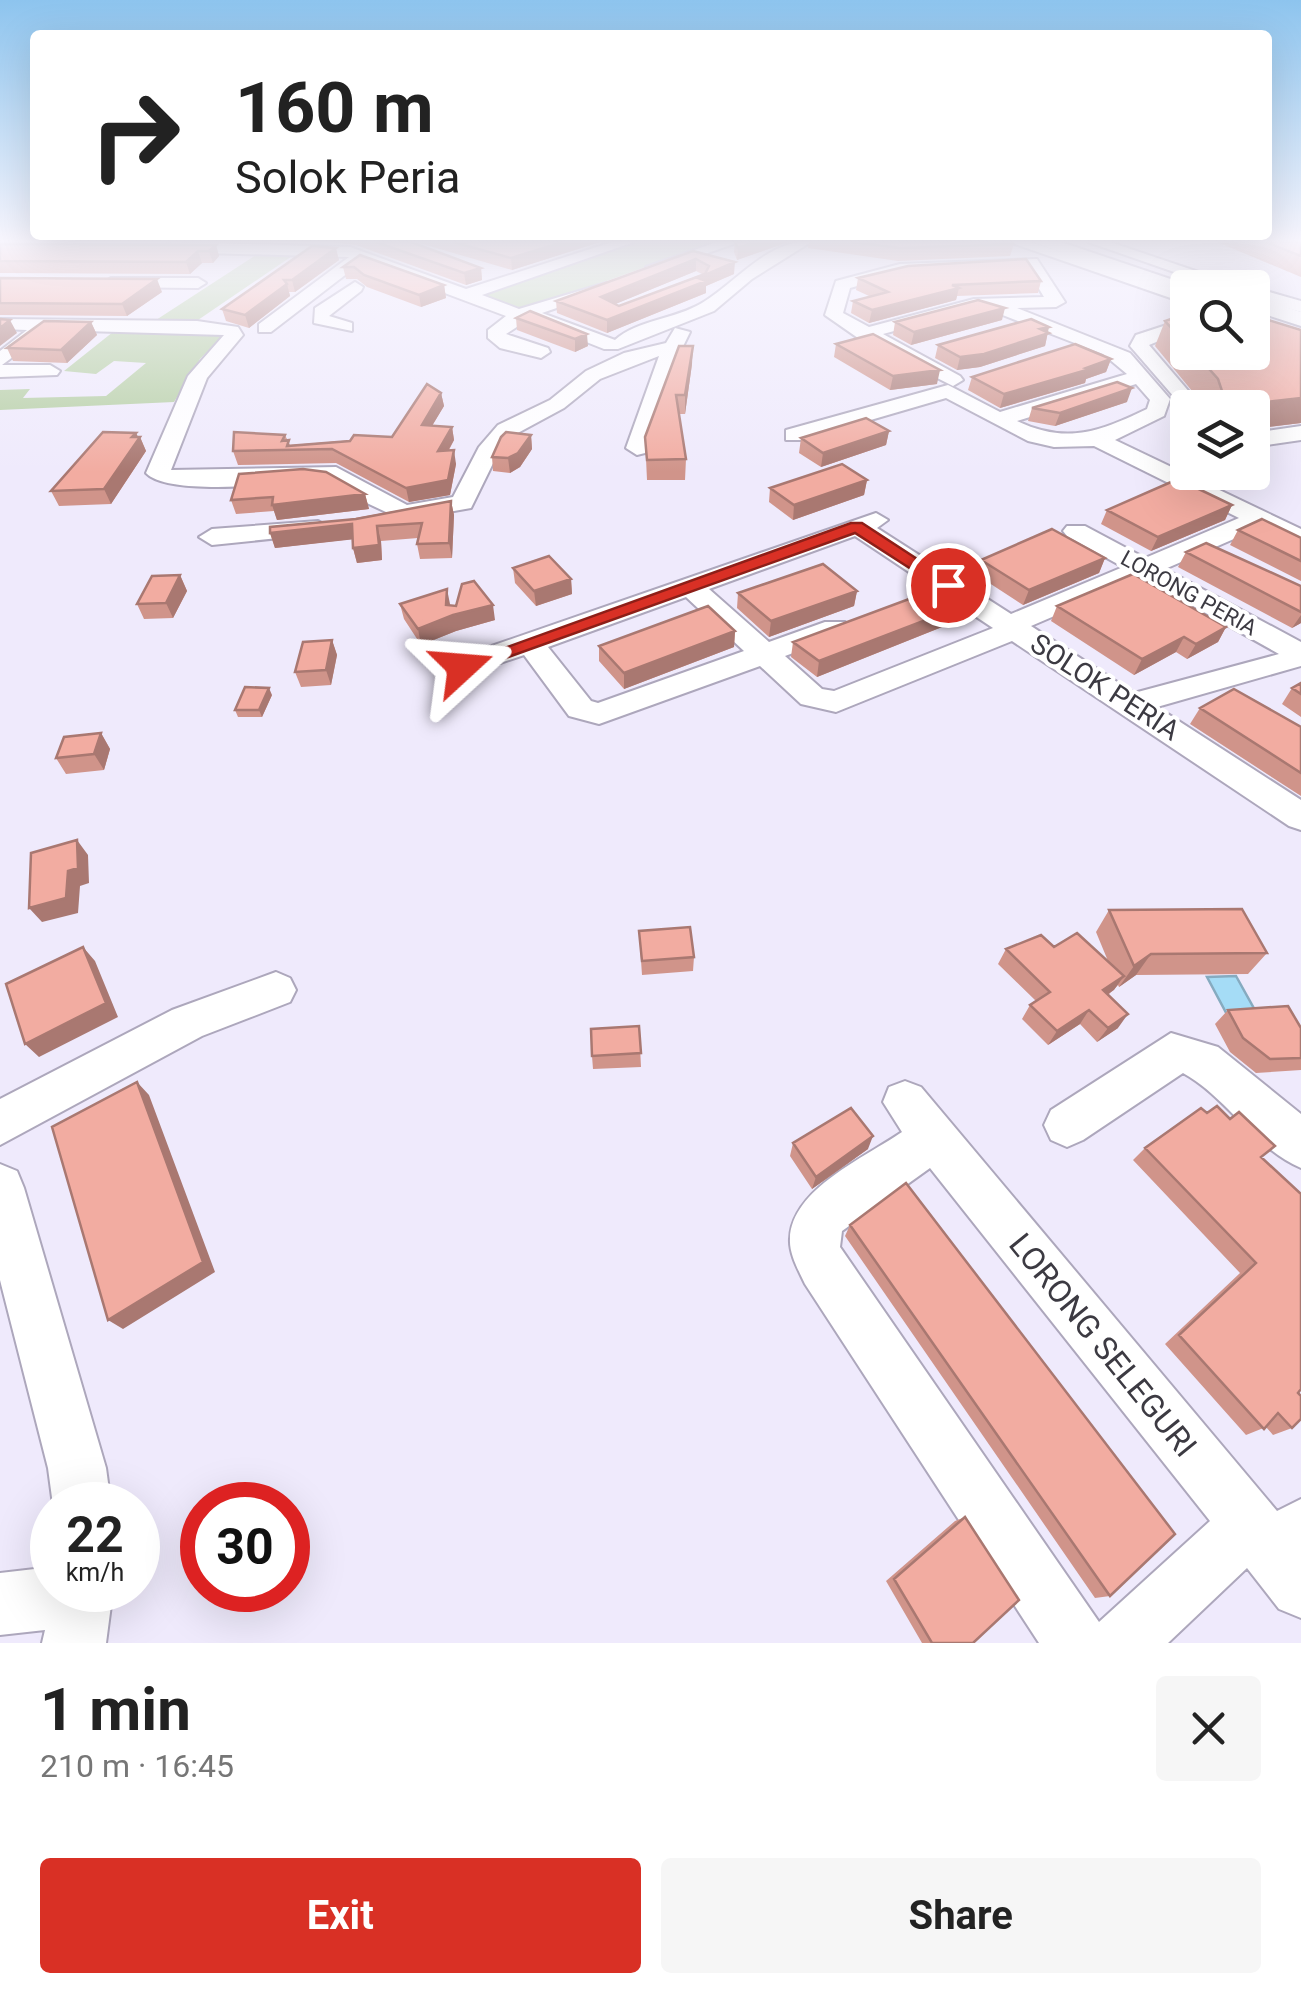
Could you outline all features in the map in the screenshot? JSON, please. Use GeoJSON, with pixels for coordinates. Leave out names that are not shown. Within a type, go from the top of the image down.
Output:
{"type":"FeatureCollection","features":[{"type":"Feature","properties":{"kind":"street"},"geometry":{"type":"LineString","coordinates":[[22,324],[29,319]]}},
{"type":"Feature","properties":{"kind":"street"},"geometry":{"type":"LineString","coordinates":[[134,325],[144,319]]}},
{"type":"Feature","properties":{"kind":"street"},"geometry":{"type":"LineString","coordinates":[[197,326],[208,319]]}},
{"type":"Feature","properties":{"kind":"street"},"geometry":{"type":"LineString","coordinates":[[265,328],[278,319]]}},
{"type":"Feature","properties":{"kind":"street"},"geometry":{"type":"LineString","coordinates":[[320,319],[346,327]]}},
{"type":"Feature","properties":{"kind":"street"},"geometry":{"type":"LineString","coordinates":[[515,319],[494,334],[507,344],[542,352]]}},
{"type":"Feature","properties":{"kind":"street"},"geometry":{"type":"LineString","coordinates":[[536,319],[611,345]]}},
{"type":"Feature","properties":{"kind":"street"},"geometry":{"type":"LineString","coordinates":[[635,319],[657,327]]}},
{"type":"Feature","properties":{"kind":"street"},"geometry":{"type":"LineString","coordinates":[[590,352],[679,319]]}},
{"type":"Feature","properties":{"kind":"street"},"geometry":{"type":"LineString","coordinates":[[638,448],[673,347],[689,319]]}},
{"type":"Feature","properties":{"kind":"street"},"geometry":{"type":"LineString","coordinates":[[840,319],[907,356],[1000,419],[1040,438],[1096,440],[1301,539]]}},
{"type":"Feature","properties":{"kind":"street"},"geometry":{"type":"LineString","coordinates":[[864,334],[928,319]]}},
{"type":"Feature","properties":{"kind":"street"},"geometry":{"type":"LineString","coordinates":[[1026,319],[1123,357],[1160,398],[1158,412],[1096,440]]}},
{"type":"Feature","properties":{"kind":"street"},"geometry":{"type":"LineString","coordinates":[[996,331],[1032,321]]}},
{"type":"Feature","properties":{"kind":"street"},"geometry":{"type":"LineString","coordinates":[[0,324],[220,328],[234,335],[198,376],[158,473],[174,478],[317,471],[336,474],[345,484],[402,513]]}},
{"type":"Feature","properties":{"kind":"street"},"geometry":{"type":"LineString","coordinates":[[0,360],[45,324]]}},
{"type":"Feature","properties":{"kind":"street"},"geometry":{"type":"LineString","coordinates":[[1270,328],[1301,339]]}},
{"type":"Feature","properties":{"kind":"street"},"geometry":{"type":"LineString","coordinates":[[1170,330],[1143,340],[1139,346],[1177,390]]}},
{"type":"Feature","properties":{"kind":"street"},"geometry":{"type":"LineString","coordinates":[[1051,354],[1085,343]]}},
{"type":"Feature","properties":{"kind":"street"},"geometry":{"type":"LineString","coordinates":[[907,356],[942,346]]}},
{"type":"Feature","properties":{"kind":"street"},"geometry":{"type":"LineString","coordinates":[[212,537],[350,524],[462,503],[490,447],[506,430],[557,404],[593,375],[632,358],[673,347]]}},
{"type":"Feature","properties":{"kind":"street"},"geometry":{"type":"LineString","coordinates":[[0,371],[50,371]]}},
{"type":"Feature","properties":{"kind":"street"},"geometry":{"type":"LineString","coordinates":[[794,435],[982,376]]}},
{"type":"Feature","properties":{"kind":"street"},"geometry":{"type":"LineString","coordinates":[[1000,419],[1140,376]]}},
{"type":"Feature","properties":{"kind":"street"},"geometry":{"type":"LineString","coordinates":[[1270,437],[1301,433]]}},
{"type":"Feature","properties":{"kind":"street"},"geometry":{"type":"LineString","coordinates":[[462,667],[886,516]]}},
{"type":"Feature","properties":{"kind":"street"},"geometry":{"type":"LineString","coordinates":[[690,586],[812,696],[836,702],[1259,519]]}},
{"type":"Feature","properties":{"kind":"street","name":"SOLOK PERIA"},"geometry":{"type":"LineString","coordinates":[[857,526],[1301,817]]}},
{"type":"Feature","properties":{"kind":"street","name":"LORONG PERIA"},"geometry":{"type":"LineString","coordinates":[[1076,531],[1301,656]]}},
{"type":"Feature","properties":{"kind":"street"},"geometry":{"type":"LineString","coordinates":[[1200,544],[1234,561]]}},
{"type":"Feature","properties":{"kind":"street"},"geometry":{"type":"LineString","coordinates":[[911,599],[948,585]]}},
{"type":"Feature","properties":{"kind":"street"},"geometry":{"type":"LineString","coordinates":[[530,643],[580,709],[598,714],[856,620]]}},
{"type":"Feature","properties":{"kind":"street"},"geometry":{"type":"LineString","coordinates":[[1132,704],[1301,656]]}},
{"type":"Feature","properties":{"kind":"street"},"geometry":{"type":"LineString","coordinates":[[1215,682],[1244,699]]}},
{"type":"Feature","properties":{"kind":"street"},"geometry":{"type":"LineString","coordinates":[[0,1123],[187,1023],[276,990]]}},
{"type":"Feature","properties":{"kind":"street"},"geometry":{"type":"LineString","coordinates":[[1067,1126],[1162,1058],[1185,1051],[1210,1064],[1301,1144]]}},
{"type":"Feature","properties":{"kind":"street","name":"LORONG SELEGURI"},"geometry":{"type":"LineString","coordinates":[[1076,1643],[823,1266],[814,1246],[814,1229],[825,1214],[919,1119],[1282,1549]]}},
{"type":"Feature","properties":{"kind":"street"},"geometry":{"type":"LineString","coordinates":[[0,1188],[78,1482]]}},
{"type":"Feature","properties":{"kind":"street"},"geometry":{"type":"LineString","coordinates":[[1122,1643],[1282,1549]]}},
{"type":"Feature","properties":{"kind":"street"},"geometry":{"type":"LineString","coordinates":[[0,1604],[30,1606]]}},
{"type":"Feature","properties":{"kind":"green space"},"geometry":{"type":"Polygon","coordinates":[[[118,328],[217,331],[223,336],[200,359],[174,402],[0,410],[0,390],[30,389],[23,398],[106,396],[146,363],[114,361],[96,374],[64,371],[118,328]]]}},
{"type":"Feature","properties":{"kind":"water"},"geometry":{"type":"Polygon","coordinates":[[[1236,976],[1261,1021],[1231,1022],[1207,977],[1236,976]]]}},
{"type":"Feature","properties":{"kind":"building"},"geometry":{"type":"Polygon","coordinates":[[[518,319],[549,319],[587,334],[575,339],[518,319]]]}},
{"type":"Feature","properties":{"kind":"building"},"geometry":{"type":"Polygon","coordinates":[[[908,319],[965,319],[914,332],[895,322],[908,319]]]}},
{"type":"Feature","properties":{"kind":"building"},"geometry":{"type":"Polygon","coordinates":[[[1031,319],[1049,327],[1040,329],[1049,333],[984,354],[960,357],[938,345],[1031,319]]]}},
{"type":"Feature","properties":{"kind":"building"},"geometry":{"type":"Polygon","coordinates":[[[1270,320],[1301,330],[1301,398],[1270,401],[1270,390],[1222,390],[1210,370],[1270,370],[1270,320]]]}},
{"type":"Feature","properties":{"kind":"building"},"geometry":{"type":"Polygon","coordinates":[[[44,321],[91,322],[61,350],[7,348],[44,321]]]}},
{"type":"Feature","properties":{"kind":"building"},"geometry":{"type":"Polygon","coordinates":[[[873,334],[940,370],[893,376],[836,344],[873,334]]]}},
{"type":"Feature","properties":{"kind":"building"},"geometry":{"type":"Polygon","coordinates":[[[1075,344],[1111,359],[1004,394],[972,377],[1075,344]]]}},
{"type":"Feature","properties":{"kind":"building"},"geometry":{"type":"Polygon","coordinates":[[[679,346],[693,346],[685,395],[676,395],[686,459],[647,460],[645,437],[679,346]]]}},
{"type":"Feature","properties":{"kind":"building"},"geometry":{"type":"Polygon","coordinates":[[[1117,382],[1132,388],[1060,413],[1032,408],[1117,382]]]}},
{"type":"Feature","properties":{"kind":"building"},"geometry":{"type":"Polygon","coordinates":[[[427,384],[441,393],[422,425],[452,427],[438,451],[454,450],[448,480],[406,488],[332,449],[233,451],[234,432],[285,435],[282,441],[289,440],[287,446],[350,441],[354,435],[392,437],[427,384]]]}},
{"type":"Feature","properties":{"kind":"building"},"geometry":{"type":"Polygon","coordinates":[[[866,418],[889,431],[823,453],[801,438],[866,418]]]}},
{"type":"Feature","properties":{"kind":"building"},"geometry":{"type":"Polygon","coordinates":[[[103,432],[136,433],[132,437],[140,437],[104,489],[51,491],[103,432]]]}},
{"type":"Feature","properties":{"kind":"building"},"geometry":{"type":"Polygon","coordinates":[[[506,432],[531,435],[518,453],[508,458],[492,457],[501,437],[506,432]]]}},
{"type":"Feature","properties":{"kind":"building"},"geometry":{"type":"Polygon","coordinates":[[[842,464],[867,480],[794,505],[770,488],[842,464]]]}},
{"type":"Feature","properties":{"kind":"building"},"geometry":{"type":"Polygon","coordinates":[[[303,469],[326,472],[365,494],[272,505],[273,497],[231,500],[239,474],[303,469]]]}},
{"type":"Feature","properties":{"kind":"building"},"geometry":{"type":"Polygon","coordinates":[[[1170,482],[1170,490],[1201,490],[1232,505],[1158,537],[1107,510],[1170,482]]]}},
{"type":"Feature","properties":{"kind":"building"},"geometry":{"type":"Polygon","coordinates":[[[451,501],[449,543],[417,544],[422,523],[377,526],[379,545],[353,548],[352,524],[270,533],[270,527],[356,519],[451,501]]]}},
{"type":"Feature","properties":{"kind":"building"},"geometry":{"type":"Polygon","coordinates":[[[1262,519],[1301,538],[1301,561],[1238,530],[1262,519]]]}},
{"type":"Feature","properties":{"kind":"building"},"geometry":{"type":"Polygon","coordinates":[[[1052,529],[1105,558],[1029,590],[981,560],[1052,529]]]}},
{"type":"Feature","properties":{"kind":"building"},"geometry":{"type":"Polygon","coordinates":[[[1206,543],[1301,586],[1301,612],[1186,552],[1206,543]]]}},
{"type":"Feature","properties":{"kind":"building"},"geometry":{"type":"Polygon","coordinates":[[[549,556],[571,579],[534,591],[513,568],[549,556]]]}},
{"type":"Feature","properties":{"kind":"building"},"geometry":{"type":"Polygon","coordinates":[[[823,564],[857,591],[771,621],[738,593],[823,564]]]}},
{"type":"Feature","properties":{"kind":"building"},"geometry":{"type":"Polygon","coordinates":[[[1133,574],[1226,627],[1196,644],[1184,637],[1142,659],[1057,606],[1133,574]]]}},
{"type":"Feature","properties":{"kind":"building"},"geometry":{"type":"Polygon","coordinates":[[[180,575],[166,603],[137,604],[152,576],[180,575]]]}},
{"type":"Feature","properties":{"kind":"building"},"geometry":{"type":"Polygon","coordinates":[[[474,581],[493,605],[418,629],[400,604],[447,589],[446,605],[456,606],[462,584],[474,581]]]}},
{"type":"Feature","properties":{"kind":"building"},"geometry":{"type":"Polygon","coordinates":[[[928,592],[952,610],[819,661],[793,642],[928,592]]]}},
{"type":"Feature","properties":{"kind":"building"},"geometry":{"type":"Polygon","coordinates":[[[708,606],[735,631],[624,673],[599,646],[708,606]]]}},
{"type":"Feature","properties":{"kind":"building"},"geometry":{"type":"Polygon","coordinates":[[[332,640],[326,670],[295,672],[303,642],[332,640]]]}},
{"type":"Feature","properties":{"kind":"building"},"geometry":{"type":"Polygon","coordinates":[[[245,687],[269,688],[259,710],[235,710],[245,687]]]}},
{"type":"Feature","properties":{"kind":"building"},"geometry":{"type":"Polygon","coordinates":[[[1234,689],[1301,727],[1301,773],[1200,708],[1234,689]]]}},
{"type":"Feature","properties":{"kind":"building"},"geometry":{"type":"Polygon","coordinates":[[[101,733],[94,754],[56,758],[64,737],[101,733]]]}},
{"type":"Feature","properties":{"kind":"building"},"geometry":{"type":"Polygon","coordinates":[[[77,840],[78,868],[68,871],[66,898],[29,908],[31,853],[77,840]]]}},
{"type":"Feature","properties":{"kind":"building"},"geometry":{"type":"Polygon","coordinates":[[[1242,909],[1267,953],[1151,954],[1134,966],[1109,910],[1242,909]]]}},
{"type":"Feature","properties":{"kind":"building"},"geometry":{"type":"Polygon","coordinates":[[[690,927],[694,957],[642,961],[639,931],[690,927]]]}},
{"type":"Feature","properties":{"kind":"building"},"geometry":{"type":"Polygon","coordinates":[[[1077,933],[1124,976],[1103,990],[1128,1014],[1108,1028],[1089,1010],[1057,1031],[1030,1005],[1050,992],[1006,949],[1041,935],[1054,947],[1077,933]]]}},
{"type":"Feature","properties":{"kind":"building"},"geometry":{"type":"Polygon","coordinates":[[[83,947],[106,1003],[25,1044],[6,984],[83,947]]]}},
{"type":"Feature","properties":{"kind":"building"},"geometry":{"type":"Polygon","coordinates":[[[1288,1006],[1301,1028],[1301,1058],[1270,1059],[1243,1038],[1228,1010],[1288,1006]]]}},
{"type":"Feature","properties":{"kind":"building"},"geometry":{"type":"Polygon","coordinates":[[[639,1026],[641,1053],[592,1056],[591,1029],[639,1026]]]}},
{"type":"Feature","properties":{"kind":"building"},"geometry":{"type":"Polygon","coordinates":[[[137,1082],[203,1262],[108,1320],[52,1127],[137,1082]]]}},
{"type":"Feature","properties":{"kind":"building"},"geometry":{"type":"Polygon","coordinates":[[[1217,1106],[1230,1119],[1239,1112],[1275,1146],[1261,1157],[1301,1194],[1301,1419],[1292,1428],[1278,1413],[1264,1429],[1179,1335],[1256,1263],[1145,1148],[1201,1108],[1207,1113],[1217,1106]]]}},
{"type":"Feature","properties":{"kind":"building"},"geometry":{"type":"Polygon","coordinates":[[[851,1108],[873,1136],[816,1177],[793,1143],[851,1108]]]}},
{"type":"Feature","properties":{"kind":"building"},"geometry":{"type":"Polygon","coordinates":[[[906,1183],[1175,1534],[1110,1596],[850,1225],[906,1183]]]}},
{"type":"Feature","properties":{"kind":"building"},"geometry":{"type":"Polygon","coordinates":[[[965,1517],[1019,1600],[973,1643],[932,1643],[894,1579],[965,1517]]]}},
{"type":"Feature","properties":{"kind":"route"},"geometry":{"type":"LineString","coordinates":[[462,667],[857,526],[948,585]]}}]}
